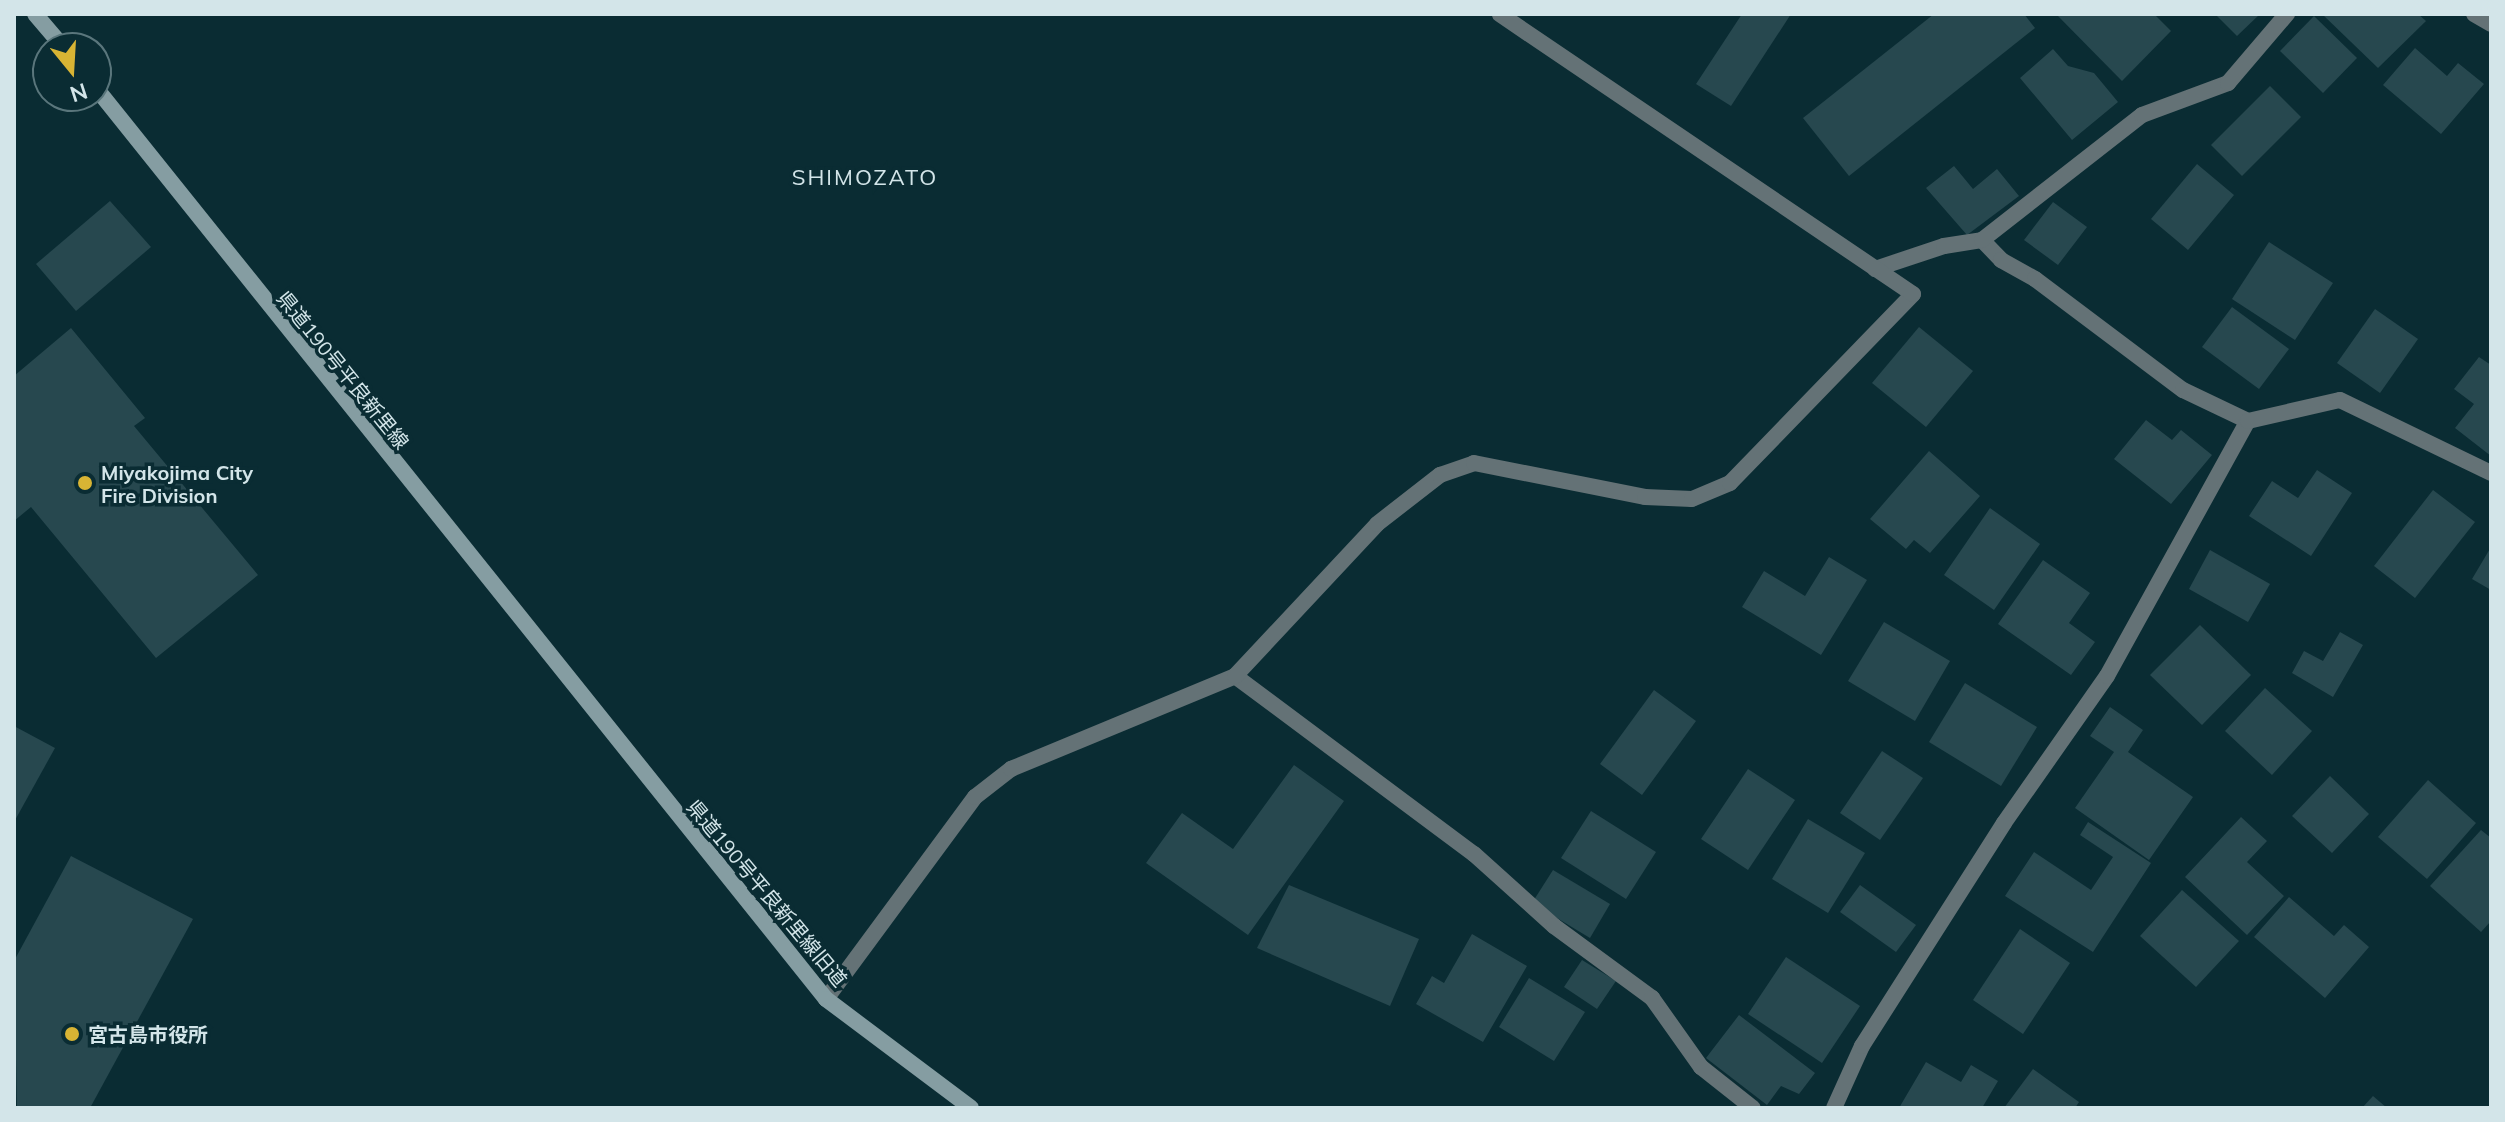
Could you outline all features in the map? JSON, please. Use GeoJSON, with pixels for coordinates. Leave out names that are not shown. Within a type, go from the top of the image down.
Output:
{"type":"FeatureCollection","features":[{"type":"Feature","properties":{"kind":"main road"},"geometry":{"type":"LineString","coordinates":[[35,14],[50,32]]}},
{"type":"Feature","properties":{"kind":"main road","name":"県道190号平良新里線"},"geometry":{"type":"LineString","coordinates":[[112,108],[562,674]]}},
{"type":"Feature","properties":{"kind":"main road","name":"県道190号平良新里線旧道"},"geometry":{"type":"LineString","coordinates":[[562,674],[826,999],[971,1108]]}},
{"type":"Feature","properties":{"kind":"street"},"geometry":{"type":"LineString","coordinates":[[826,999],[975,797],[1011,769],[1235,676],[1377,524],[1440,475],[1474,463],[1645,497],[1692,499],[1730,483],[1913,294],[1500,14]]}},
{"type":"Feature","properties":{"kind":"street"},"geometry":{"type":"LineString","coordinates":[[1875,269],[1944,246],[1982,240],[2142,115],[2228,83],[2287,14]]}},
{"type":"Feature","properties":{"kind":"street"},"geometry":{"type":"LineString","coordinates":[[2474,14],[2491,24]]}},
{"type":"Feature","properties":{"kind":"street"},"geometry":{"type":"LineString","coordinates":[[1982,240],[2001,260],[2035,279],[2183,390],[2248,421],[2340,400],[2491,473]]}},
{"type":"Feature","properties":{"kind":"street"},"geometry":{"type":"LineString","coordinates":[[1834,1108],[1862,1046],[2004,823],[2107,676],[2248,421]]}},
{"type":"Feature","properties":{"kind":"street"},"geometry":{"type":"LineString","coordinates":[[1235,676],[1474,854],[1554,926],[1652,998],[1701,1067],[1753,1108]]}},
{"type":"Feature","properties":{"kind":"building"},"geometry":{"type":"Polygon","coordinates":[[[1742,14],[1791,14],[1731,106],[1696,84],[1742,14]]]}},
{"type":"Feature","properties":{"kind":"building"},"geometry":{"type":"Polygon","coordinates":[[[1934,14],[2024,14],[2035,28],[1849,176],[1803,118],[1934,14]]]}},
{"type":"Feature","properties":{"kind":"building"},"geometry":{"type":"Polygon","coordinates":[[[2056,14],[2154,14],[2171,31],[2122,81],[2056,14]]]}},
{"type":"Feature","properties":{"kind":"building"},"geometry":{"type":"Polygon","coordinates":[[[2215,14],[2260,14],[2237,36],[2215,14]]]}},
{"type":"Feature","properties":{"kind":"building"},"geometry":{"type":"Polygon","coordinates":[[[2322,14],[2418,14],[2426,21],[2378,68],[2322,14]]]}},
{"type":"Feature","properties":{"kind":"building"},"geometry":{"type":"Polygon","coordinates":[[[2314,16],[2357,58],[2323,93],[2280,51],[2314,16]]]}},
{"type":"Feature","properties":{"kind":"building"},"geometry":{"type":"Polygon","coordinates":[[[2415,48],[2447,76],[2458,63],[2484,84],[2441,134],[2383,85],[2415,48]]]}},
{"type":"Feature","properties":{"kind":"building"},"geometry":{"type":"Polygon","coordinates":[[[2053,49],[2068,66],[2094,73],[2118,102],[2072,140],[2020,78],[2053,49]]]}},
{"type":"Feature","properties":{"kind":"building"},"geometry":{"type":"Polygon","coordinates":[[[2270,86],[2301,117],[2242,176],[2211,145],[2270,86]]]}},
{"type":"Feature","properties":{"kind":"building"},"geometry":{"type":"Polygon","coordinates":[[[2197,164],[2234,195],[2188,250],[2151,219],[2197,164]]]}},
{"type":"Feature","properties":{"kind":"building"},"geometry":{"type":"Polygon","coordinates":[[[1954,166],[1973,189],[1997,169],[2019,196],[1967,235],[1926,188],[1954,166]]]}},
{"type":"Feature","properties":{"kind":"building"},"geometry":{"type":"Polygon","coordinates":[[[110,201],[151,247],[76,311],[36,264],[110,201]]]}},
{"type":"Feature","properties":{"kind":"building"},"geometry":{"type":"Polygon","coordinates":[[[2053,202],[2087,227],[2058,265],[2024,240],[2053,202]]]}},
{"type":"Feature","properties":{"kind":"building"},"geometry":{"type":"Polygon","coordinates":[[[2269,242],[2333,283],[2295,340],[2232,299],[2269,242]]]}},
{"type":"Feature","properties":{"kind":"building"},"geometry":{"type":"Polygon","coordinates":[[[2232,307],[2289,349],[2259,389],[2202,347],[2232,307]]]}},
{"type":"Feature","properties":{"kind":"building"},"geometry":{"type":"Polygon","coordinates":[[[2375,309],[2418,339],[2380,393],[2337,363],[2375,309]]]}},
{"type":"Feature","properties":{"kind":"building"},"geometry":{"type":"Polygon","coordinates":[[[1919,327],[1973,371],[1926,427],[1872,383],[1919,327]]]}},
{"type":"Feature","properties":{"kind":"building"},"geometry":{"type":"Polygon","coordinates":[[[71,328],[145,418],[134,426],[258,575],[156,658],[31,507],[14,521],[14,376],[71,328]]]}},
{"type":"Feature","properties":{"kind":"building"},"geometry":{"type":"Polygon","coordinates":[[[2479,357],[2491,365],[2491,456],[2455,428],[2474,404],[2454,389],[2479,357]]]}},
{"type":"Feature","properties":{"kind":"building"},"geometry":{"type":"Polygon","coordinates":[[[2146,420],[2172,440],[2181,430],[2212,455],[2171,504],[2114,459],[2146,420]]]}},
{"type":"Feature","properties":{"kind":"building"},"geometry":{"type":"Polygon","coordinates":[[[1929,451],[1980,496],[1930,553],[1914,540],[1906,549],[1870,519],[1929,451]]]}},
{"type":"Feature","properties":{"kind":"building"},"geometry":{"type":"Polygon","coordinates":[[[2317,470],[2352,493],[2311,556],[2249,516],[2272,481],[2298,498],[2317,470]]]}},
{"type":"Feature","properties":{"kind":"building"},"geometry":{"type":"Polygon","coordinates":[[[2433,490],[2475,522],[2415,598],[2374,566],[2433,490]]]}},
{"type":"Feature","properties":{"kind":"building"},"geometry":{"type":"Polygon","coordinates":[[[1990,508],[2040,544],[1994,610],[1944,575],[1990,508]]]}},
{"type":"Feature","properties":{"kind":"building"},"geometry":{"type":"Polygon","coordinates":[[[2491,547],[2491,590],[2472,579],[2491,547]]]}},
{"type":"Feature","properties":{"kind":"building"},"geometry":{"type":"Polygon","coordinates":[[[2210,550],[2270,584],[2248,622],[2189,589],[2210,550]]]}},
{"type":"Feature","properties":{"kind":"building"},"geometry":{"type":"Polygon","coordinates":[[[1829,557],[1867,580],[1821,655],[1742,607],[1764,571],[1805,596],[1829,557]]]}},
{"type":"Feature","properties":{"kind":"building"},"geometry":{"type":"Polygon","coordinates":[[[2043,560],[2090,593],[2069,623],[2095,642],[2071,675],[1998,624],[2043,560]]]}},
{"type":"Feature","properties":{"kind":"building"},"geometry":{"type":"Polygon","coordinates":[[[1884,622],[1950,661],[1915,721],[1848,681],[1884,622]]]}},
{"type":"Feature","properties":{"kind":"building"},"geometry":{"type":"Polygon","coordinates":[[[2200,625],[2251,675],[2202,725],[2150,675],[2200,625]]]}},
{"type":"Feature","properties":{"kind":"building"},"geometry":{"type":"Polygon","coordinates":[[[2340,632],[2363,645],[2333,697],[2292,673],[2304,651],[2323,661],[2340,632]]]}},
{"type":"Feature","properties":{"kind":"building"},"geometry":{"type":"Polygon","coordinates":[[[1965,683],[2037,727],[2001,786],[1929,742],[1965,683]]]}},
{"type":"Feature","properties":{"kind":"building"},"geometry":{"type":"Polygon","coordinates":[[[2265,688],[2312,731],[2272,775],[2225,731],[2265,688]]]}},
{"type":"Feature","properties":{"kind":"building"},"geometry":{"type":"Polygon","coordinates":[[[1654,690],[1696,721],[1642,795],[1600,764],[1654,690]]]}},
{"type":"Feature","properties":{"kind":"building"},"geometry":{"type":"Polygon","coordinates":[[[2110,707],[2143,730],[2128,752],[2193,797],[2149,860],[2075,808],[2114,752],[2090,736],[2110,707]]]}},
{"type":"Feature","properties":{"kind":"building"},"geometry":{"type":"Polygon","coordinates":[[[14,726],[55,748],[14,822],[14,726]]]}},
{"type":"Feature","properties":{"kind":"building"},"geometry":{"type":"Polygon","coordinates":[[[1882,751],[1923,778],[1880,840],[1840,813],[1882,751]]]}},
{"type":"Feature","properties":{"kind":"building"},"geometry":{"type":"Polygon","coordinates":[[[1294,765],[1344,801],[1248,935],[1146,863],[1182,813],[1233,849],[1294,765]]]}},
{"type":"Feature","properties":{"kind":"building"},"geometry":{"type":"Polygon","coordinates":[[[1748,769],[1795,800],[1748,870],[1701,839],[1748,769]]]}},
{"type":"Feature","properties":{"kind":"building"},"geometry":{"type":"Polygon","coordinates":[[[2330,776],[2369,814],[2332,853],[2292,816],[2330,776]]]}},
{"type":"Feature","properties":{"kind":"building"},"geometry":{"type":"Polygon","coordinates":[[[2428,780],[2476,823],[2427,879],[2378,837],[2428,780]]]}},
{"type":"Feature","properties":{"kind":"building"},"geometry":{"type":"Polygon","coordinates":[[[1591,811],[1656,852],[1626,899],[1561,858],[1591,811]]]}},
{"type":"Feature","properties":{"kind":"building"},"geometry":{"type":"Polygon","coordinates":[[[2241,817],[2267,841],[2247,862],[2284,896],[2247,935],[2185,877],[2241,817]]]}},
{"type":"Feature","properties":{"kind":"building"},"geometry":{"type":"Polygon","coordinates":[[[1808,819],[1865,853],[1828,913],[1772,879],[1808,819]]]}},
{"type":"Feature","properties":{"kind":"building"},"geometry":{"type":"Polygon","coordinates":[[[2088,822],[2151,863],[2093,952],[2005,896],[2034,852],[2091,890],[2113,857],[2080,835],[2088,822]]]}},
{"type":"Feature","properties":{"kind":"building"},"geometry":{"type":"Polygon","coordinates":[[[2481,830],[2491,838],[2491,921],[2481,932],[2430,886],[2481,830]]]}},
{"type":"Feature","properties":{"kind":"building","name":"宮古島市役所"},"geometry":{"type":"Polygon","coordinates":[[[71,856],[193,919],[90,1108],[17,1108],[14,961],[71,856]]]}},
{"type":"Feature","properties":{"kind":"building"},"geometry":{"type":"Polygon","coordinates":[[[1553,870],[1610,904],[1590,938],[1532,903],[1553,870]]]}},
{"type":"Feature","properties":{"kind":"building"},"geometry":{"type":"Polygon","coordinates":[[[1289,885],[1419,939],[1390,1006],[1257,948],[1289,885]]]}},
{"type":"Feature","properties":{"kind":"building"},"geometry":{"type":"Polygon","coordinates":[[[1860,885],[1916,925],[1896,952],[1840,912],[1860,885]]]}},
{"type":"Feature","properties":{"kind":"building"},"geometry":{"type":"Polygon","coordinates":[[[2182,890],[2239,941],[2196,987],[2140,936],[2182,890]]]}},
{"type":"Feature","properties":{"kind":"building"},"geometry":{"type":"Polygon","coordinates":[[[2289,897],[2334,936],[2344,925],[2369,947],[2325,998],[2254,937],[2289,897]]]}},
{"type":"Feature","properties":{"kind":"building"},"geometry":{"type":"Polygon","coordinates":[[[2020,929],[2070,963],[2023,1034],[1973,1000],[2020,929]]]}},
{"type":"Feature","properties":{"kind":"building"},"geometry":{"type":"Polygon","coordinates":[[[1472,934],[1527,966],[1483,1042],[1416,1004],[1432,976],[1444,983],[1472,934]]]}},
{"type":"Feature","properties":{"kind":"building"},"geometry":{"type":"Polygon","coordinates":[[[1786,957],[1860,1006],[1822,1063],[1748,1014],[1786,957]]]}},
{"type":"Feature","properties":{"kind":"building"},"geometry":{"type":"Polygon","coordinates":[[[1582,960],[1616,981],[1597,1009],[1564,987],[1582,960]]]}},
{"type":"Feature","properties":{"kind":"building"},"geometry":{"type":"Polygon","coordinates":[[[1529,978],[1585,1012],[1554,1061],[1499,1027],[1529,978]]]}},
{"type":"Feature","properties":{"kind":"building"},"geometry":{"type":"Polygon","coordinates":[[[1739,1015],[1815,1073],[1799,1094],[1781,1086],[1767,1105],[1706,1058],[1739,1015]]]}},
{"type":"Feature","properties":{"kind":"building"},"geometry":{"type":"Polygon","coordinates":[[[1926,1062],[1961,1082],[1971,1065],[1998,1081],[1982,1108],[1899,1108],[1926,1062]]]}},
{"type":"Feature","properties":{"kind":"building"},"geometry":{"type":"Polygon","coordinates":[[[2033,1069],[2079,1102],[2075,1108],[2004,1108],[2033,1069]]]}},
{"type":"Feature","properties":{"kind":"building"},"geometry":{"type":"Polygon","coordinates":[[[2373,1096],[2387,1108],[2362,1108],[2373,1096]]]}},
{"type":"Feature","properties":{"kind":"place","name":"Miyakojima City Fire Division"},"geometry":{"type":"Point","coordinates":[85,483]}},
{"type":"Feature","properties":{"kind":"place","name":"宮古島市役所"},"geometry":{"type":"Point","coordinates":[72,1034]}},
{"type":"Feature","properties":{"kind":"district","name":"SHIMOZATO"},"geometry":{"type":"Point","coordinates":[865,178]}}]}
